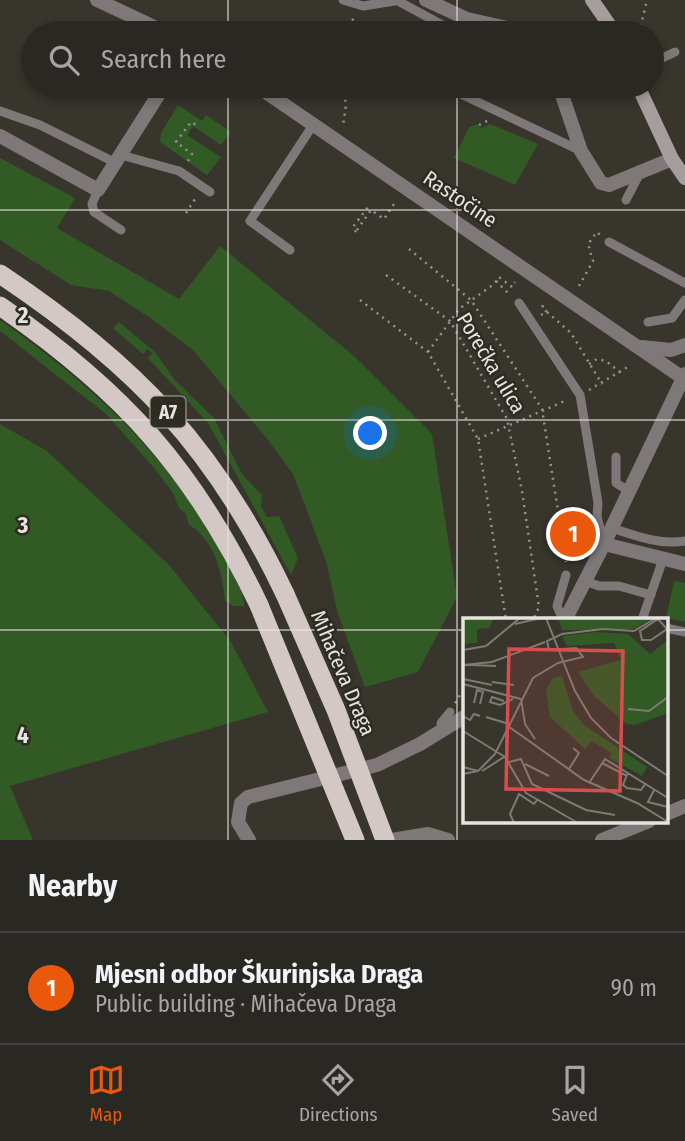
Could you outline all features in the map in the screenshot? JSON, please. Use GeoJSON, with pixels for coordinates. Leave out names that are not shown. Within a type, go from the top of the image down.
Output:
{"type":"FeatureCollection","features":[{"type":"Feature","properties":{"kind":"highway","name":"Mihačeva Draga"},"geometry":{"type":"LineString","coordinates":[[0,274],[107,352],[170,414],[238,505],[285,594],[336,710],[386,840]]}},
{"type":"Feature","properties":{"kind":"highway","name":"A7"},"geometry":{"type":"LineString","coordinates":[[0,306],[42,335],[111,393],[168,453],[190,482],[230,545],[259,605],[355,840]]}},
{"type":"Feature","properties":{"kind":"main road"},"geometry":{"type":"LineString","coordinates":[[592,0],[607,21]]}},
{"type":"Feature","properties":{"kind":"main road"},"geometry":{"type":"LineString","coordinates":[[644,98],[672,159],[685,178]]}},
{"type":"Feature","properties":{"kind":"street"},"geometry":{"type":"LineString","coordinates":[[97,0],[142,21]]}},
{"type":"Feature","properties":{"kind":"street"},"geometry":{"type":"LineString","coordinates":[[426,0],[476,21]]}},
{"type":"Feature","properties":{"kind":"street"},"geometry":{"type":"LineString","coordinates":[[0,136],[98,190],[156,98]]}},
{"type":"Feature","properties":{"kind":"street","name":"Rastočine"},"geometry":{"type":"LineString","coordinates":[[274,98],[639,346],[682,385]]}},
{"type":"Feature","properties":{"kind":"street"},"geometry":{"type":"LineString","coordinates":[[563,98],[581,152],[605,185],[672,159]]}},
{"type":"Feature","properties":{"kind":"street"},"geometry":{"type":"LineString","coordinates":[[639,346],[659,350],[685,345]]}},
{"type":"Feature","properties":{"kind":"street"},"geometry":{"type":"LineString","coordinates":[[565,618],[682,385]]}},
{"type":"Feature","properties":{"kind":"street"},"geometry":{"type":"LineString","coordinates":[[604,544],[685,564]]}},
{"type":"Feature","properties":{"kind":"street","name":"Mihačeva Draga"},"geometry":{"type":"LineString","coordinates":[[249,840],[238,822],[241,803],[248,797],[377,765],[463,718]]}},
{"type":"Feature","properties":{"kind":"street"},"geometry":{"type":"LineString","coordinates":[[668,813],[685,806]]}},
{"type":"Feature","properties":{"kind":"street"},"geometry":{"type":"LineString","coordinates":[[602,840],[647,822]]}},
{"type":"Feature","properties":{"kind":"street"},"geometry":{"type":"LineString","coordinates":[[392,840],[428,834],[448,840]]}},
{"type":"Feature","properties":{"kind":"lane"},"geometry":{"type":"LineString","coordinates":[[343,0],[363,6],[401,1],[436,21]]}},
{"type":"Feature","properties":{"kind":"lane"},"geometry":{"type":"LineString","coordinates":[[664,57],[674,52]]}},
{"type":"Feature","properties":{"kind":"lane"},"geometry":{"type":"LineString","coordinates":[[469,98],[581,152]]}},
{"type":"Feature","properties":{"kind":"lane"},"geometry":{"type":"LineString","coordinates":[[0,111],[40,125],[118,159],[179,171],[210,192]]}},
{"type":"Feature","properties":{"kind":"lane"},"geometry":{"type":"LineString","coordinates":[[290,250],[250,221],[313,125]]}},
{"type":"Feature","properties":{"kind":"lane"},"geometry":{"type":"LineString","coordinates":[[626,200],[640,173]]}},
{"type":"Feature","properties":{"kind":"lane"},"geometry":{"type":"LineString","coordinates":[[98,190],[92,204],[93,212],[121,230]]}},
{"type":"Feature","properties":{"kind":"lane"},"geometry":{"type":"LineString","coordinates":[[610,242],[685,282]]}},
{"type":"Feature","properties":{"kind":"lane"},"geometry":{"type":"LineString","coordinates":[[648,322],[672,318],[685,300]]}},
{"type":"Feature","properties":{"kind":"lane"},"geometry":{"type":"LineString","coordinates":[[519,303],[580,395],[598,503],[597,517],[604,544]]}},
{"type":"Feature","properties":{"kind":"lane"},"geometry":{"type":"LineString","coordinates":[[615,457],[616,483],[629,491]]}},
{"type":"Feature","properties":{"kind":"lane"},"geometry":{"type":"LineString","coordinates":[[612,528],[671,543],[685,541]]}},
{"type":"Feature","properties":{"kind":"lane"},"geometry":{"type":"LineString","coordinates":[[643,618],[663,559]]}},
{"type":"Feature","properties":{"kind":"lane"},"geometry":{"type":"LineString","coordinates":[[563,618],[557,606],[566,575]]}},
{"type":"Feature","properties":{"kind":"lane"},"geometry":{"type":"LineString","coordinates":[[585,581],[599,586],[619,586],[651,595]]}},
{"type":"Feature","properties":{"kind":"lane"},"geometry":{"type":"LineString","coordinates":[[442,730],[441,723],[450,712]]}},
{"type":"Feature","properties":{"kind":"path"},"geometry":{"type":"LineString","coordinates":[[642,21],[646,0]]}},
{"type":"Feature","properties":{"kind":"path"},"geometry":{"type":"LineString","coordinates":[[333,120],[344,127],[345,98]]}},
{"type":"Feature","properties":{"kind":"path"},"geometry":{"type":"LineString","coordinates":[[187,161],[192,154],[176,142],[191,122],[198,126]]}},
{"type":"Feature","properties":{"kind":"path"},"geometry":{"type":"LineString","coordinates":[[479,125],[484,122]]}},
{"type":"Feature","properties":{"kind":"path"},"geometry":{"type":"LineString","coordinates":[[186,213],[198,195]]}},
{"type":"Feature","properties":{"kind":"path"},"geometry":{"type":"LineString","coordinates":[[357,231],[371,210],[384,219],[394,204]]}},
{"type":"Feature","properties":{"kind":"path"},"geometry":{"type":"LineString","coordinates":[[577,288],[593,261],[587,247],[594,234]]}},
{"type":"Feature","properties":{"kind":"path","name":"Porečka ulica"},"geometry":{"type":"LineString","coordinates":[[409,249],[471,300],[542,409],[566,575]]}},
{"type":"Feature","properties":{"kind":"path","name":"Porečka ulica"},"geometry":{"type":"LineString","coordinates":[[386,275],[450,321],[509,425],[539,607],[534,618]]}},
{"type":"Feature","properties":{"kind":"path"},"geometry":{"type":"LineString","coordinates":[[428,352],[450,321],[499,277],[510,285]]}},
{"type":"Feature","properties":{"kind":"path"},"geometry":{"type":"LineString","coordinates":[[496,281],[519,303]]}},
{"type":"Feature","properties":{"kind":"path"},"geometry":{"type":"LineString","coordinates":[[360,300],[428,352],[478,439],[506,618]]}},
{"type":"Feature","properties":{"kind":"path"},"geometry":{"type":"LineString","coordinates":[[547,312],[572,333],[602,384]]}},
{"type":"Feature","properties":{"kind":"path"},"geometry":{"type":"LineString","coordinates":[[589,364],[597,359],[606,361],[621,373]]}},
{"type":"Feature","properties":{"kind":"path"},"geometry":{"type":"LineString","coordinates":[[478,439],[542,409],[580,395],[631,365]]}},
{"type":"Feature","properties":{"kind":"green space"},"geometry":{"type":"Polygon","coordinates":[[[178,105],[202,121],[206,115],[231,132],[221,145],[193,126],[187,135],[221,157],[207,175],[160,142],[161,133],[178,105]]]}},
{"type":"Feature","properties":{"kind":"green space"},"geometry":{"type":"Polygon","coordinates":[[[478,124],[481,128],[490,124],[538,144],[515,185],[454,158],[469,127],[478,124]]]}},
{"type":"Feature","properties":{"kind":"green space"},"geometry":{"type":"Polygon","coordinates":[[[0,158],[75,198],[57,228],[179,299],[220,246],[354,356],[432,434],[457,597],[418,672],[365,687],[338,614],[326,561],[293,474],[193,350],[109,291],[71,285],[0,240],[0,158]]]}},
{"type":"Feature","properties":{"kind":"green space"},"geometry":{"type":"Polygon","coordinates":[[[0,320],[34,344],[97,397],[154,455],[202,521],[236,581],[244,606],[233,606],[225,601],[222,580],[211,548],[198,531],[189,525],[186,514],[179,508],[173,493],[155,469],[106,414],[0,331],[0,320]]]}},
{"type":"Feature","properties":{"kind":"green space"},"geometry":{"type":"Polygon","coordinates":[[[119,322],[155,352],[174,379],[214,418],[242,474],[262,495],[261,507],[267,517],[279,516],[298,558],[291,575],[208,423],[148,358],[152,353],[147,349],[143,354],[113,328],[119,322]]]}},
{"type":"Feature","properties":{"kind":"green space"},"geometry":{"type":"Polygon","coordinates":[[[0,424],[47,451],[169,565],[231,642],[268,712],[10,786],[33,840],[0,840],[0,424]]]}},
{"type":"Feature","properties":{"kind":"green space"},"geometry":{"type":"Polygon","coordinates":[[[674,581],[685,583],[685,622],[666,618],[674,581]]]}},
{"type":"Feature","properties":{"kind":"place","name":"Mjesni odbor Škurinjska Draga"},"geometry":{"type":"Point","coordinates":[573,534]}}]}
